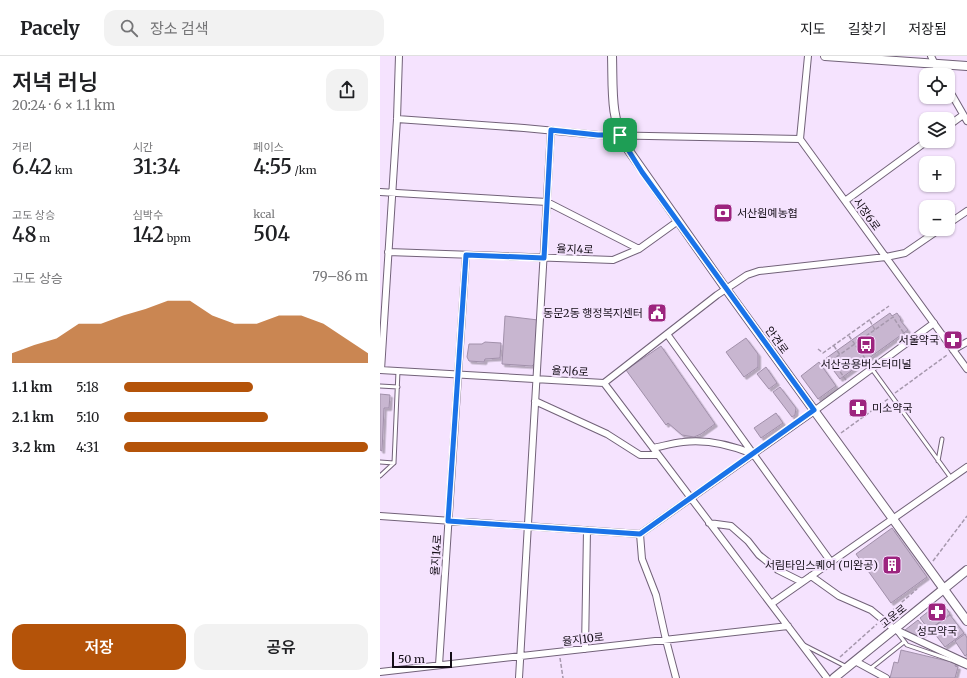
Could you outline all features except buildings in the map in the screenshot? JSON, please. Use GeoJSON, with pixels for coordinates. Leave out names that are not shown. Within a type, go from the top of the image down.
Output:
{"type":"FeatureCollection","features":[{"type":"Feature","properties":{"kind":"street"},"geometry":{"type":"LineString","coordinates":[[380,370],[397,119],[399,56]]}},
{"type":"Feature","properties":{"kind":"street","name":"안견로"},"geometry":{"type":"LineString","coordinates":[[612,56],[613,108],[620,135],[630,154],[967,622]]}},
{"type":"Feature","properties":{"kind":"street"},"geometry":{"type":"LineString","coordinates":[[397,119],[551,130],[598,135],[800,139],[808,56]]}},
{"type":"Feature","properties":{"kind":"street"},"geometry":{"type":"LineString","coordinates":[[824,56],[933,60],[967,66]]}},
{"type":"Feature","properties":{"kind":"street"},"geometry":{"type":"LineString","coordinates":[[955,101],[967,121]]}},
{"type":"Feature","properties":{"kind":"street"},"geometry":{"type":"LineString","coordinates":[[955,121],[963,115]]}},
{"type":"Feature","properties":{"kind":"street"},"geometry":{"type":"LineString","coordinates":[[519,678],[551,130]]}},
{"type":"Feature","properties":{"kind":"street","name":"시장6로"},"geometry":{"type":"LineString","coordinates":[[800,139],[967,369]]}},
{"type":"Feature","properties":{"kind":"street"},"geometry":{"type":"LineString","coordinates":[[845,201],[919,147]]}},
{"type":"Feature","properties":{"kind":"street"},"geometry":{"type":"LineString","coordinates":[[380,192],[547,202],[639,249]]}},
{"type":"Feature","properties":{"kind":"street"},"geometry":{"type":"LineString","coordinates":[[955,219],[967,211]]}},
{"type":"Feature","properties":{"kind":"street","name":"율지4로"},"geometry":{"type":"LineString","coordinates":[[388,252],[613,260],[639,249],[678,221]]}},
{"type":"Feature","properties":{"kind":"street","name":"율지6로"},"geometry":{"type":"LineString","coordinates":[[380,370],[604,383],[726,289],[747,275],[755,272],[886,257],[905,253],[930,236]]}},
{"type":"Feature","properties":{"kind":"street","name":"율지14로"},"geometry":{"type":"LineString","coordinates":[[439,666],[466,255]]}},
{"type":"Feature","properties":{"kind":"street"},"geometry":{"type":"LineString","coordinates":[[380,516],[640,534],[850,385],[934,323]]}},
{"type":"Feature","properties":{"kind":"street"},"geometry":{"type":"LineString","coordinates":[[667,334],[831,562]]}},
{"type":"Feature","properties":{"kind":"street"},"geometry":{"type":"LineString","coordinates":[[954,350],[967,342]]}},
{"type":"Feature","properties":{"kind":"street"},"geometry":{"type":"LineString","coordinates":[[604,383],[827,678]]}},
{"type":"Feature","properties":{"kind":"street"},"geometry":{"type":"LineString","coordinates":[[535,401],[607,434],[640,455],[658,455]]}},
{"type":"Feature","properties":{"kind":"street"},"geometry":{"type":"LineString","coordinates":[[653,448],[684,442],[704,442],[738,448],[753,454]]}},
{"type":"Feature","properties":{"kind":"street"},"geometry":{"type":"LineString","coordinates":[[771,604],[967,467]]}},
{"type":"Feature","properties":{"kind":"street"},"geometry":{"type":"LineString","coordinates":[[709,523],[731,526],[748,541],[759,555],[778,570],[802,582]]}},
{"type":"Feature","properties":{"kind":"street"},"geometry":{"type":"LineString","coordinates":[[585,649],[587,530]]}},
{"type":"Feature","properties":{"kind":"street"},"geometry":{"type":"LineString","coordinates":[[640,534],[642,559],[656,595],[676,678]]}},
{"type":"Feature","properties":{"kind":"street","name":"고운로"},"geometry":{"type":"LineString","coordinates":[[834,678],[844,672],[855,661],[967,570]]}},
{"type":"Feature","properties":{"kind":"street"},"geometry":{"type":"LineString","coordinates":[[811,576],[839,596],[871,610],[894,629],[967,663]]}},
{"type":"Feature","properties":{"kind":"street","name":"율지10로"},"geometry":{"type":"LineString","coordinates":[[380,672],[788,626]]}},
{"type":"Feature","properties":{"kind":"street"},"geometry":{"type":"LineString","coordinates":[[855,661],[886,678]]}},
{"type":"Feature","properties":{"kind":"lane"},"geometry":{"type":"LineString","coordinates":[[872,369],[951,478]]}},
{"type":"Feature","properties":{"kind":"lane"},"geometry":{"type":"LineString","coordinates":[[380,476],[394,463],[398,372]]}},
{"type":"Feature","properties":{"kind":"lane"},"geometry":{"type":"LineString","coordinates":[[380,386],[398,387]]}},
{"type":"Feature","properties":{"kind":"lane"},"geometry":{"type":"LineString","coordinates":[[938,461],[942,438]]}},
{"type":"Feature","properties":{"kind":"lane"},"geometry":{"type":"LineString","coordinates":[[380,462],[394,463]]}},
{"type":"Feature","properties":{"kind":"lane"},"geometry":{"type":"LineString","coordinates":[[894,629],[907,645],[967,667]]}},
{"type":"Feature","properties":{"kind":"lane"},"geometry":{"type":"LineString","coordinates":[[870,669],[904,642]]}},
{"type":"Feature","properties":{"kind":"lane"},"geometry":{"type":"LineString","coordinates":[[802,644],[844,672]]}},
{"type":"Feature","properties":{"kind":"path"},"geometry":{"type":"LineString","coordinates":[[818,349],[823,353],[889,306]]}},
{"type":"Feature","properties":{"kind":"path"},"geometry":{"type":"LineString","coordinates":[[850,385],[832,360],[892,317],[910,341]]}},
{"type":"Feature","properties":{"kind":"path"},"geometry":{"type":"LineString","coordinates":[[869,320],[875,330]]}},
{"type":"Feature","properties":{"kind":"path"},"geometry":{"type":"LineString","coordinates":[[848,335],[872,369]]}},
{"type":"Feature","properties":{"kind":"path"},"geometry":{"type":"LineString","coordinates":[[834,346],[840,355]]}},
{"type":"Feature","properties":{"kind":"path"},"geometry":{"type":"LineString","coordinates":[[928,568],[967,516]]}},
{"type":"Feature","properties":{"kind":"path"},"geometry":{"type":"LineString","coordinates":[[888,614],[917,589]]}},
{"type":"Feature","properties":{"kind":"path"},"geometry":{"type":"LineString","coordinates":[[836,660],[877,624]]}},
{"type":"Feature","properties":{"kind":"path"},"geometry":{"type":"LineString","coordinates":[[560,652],[563,678]]}},
{"type":"Feature","properties":{"kind":"place","name":"서산원예농협"},"geometry":{"type":"Point","coordinates":[723,213]}},
{"type":"Feature","properties":{"kind":"place","name":"동문2동 행정복지센터"},"geometry":{"type":"Point","coordinates":[657,313]}},
{"type":"Feature","properties":{"kind":"place","name":"서울약국"},"geometry":{"type":"Point","coordinates":[953,340]}},
{"type":"Feature","properties":{"kind":"place","name":"서산공용버스터미널"},"geometry":{"type":"Point","coordinates":[866,345]}},
{"type":"Feature","properties":{"kind":"place","name":"미소약국"},"geometry":{"type":"Point","coordinates":[858,408]}},
{"type":"Feature","properties":{"kind":"place","name":"서림타임스퀘어 (미완공)"},"geometry":{"type":"Point","coordinates":[892,565]}},
{"type":"Feature","properties":{"kind":"place","name":"성모약국"},"geometry":{"type":"Point","coordinates":[937,612]}},
{"type":"Feature","properties":{"kind":"route"},"geometry":{"type":"LineString","coordinates":[[551,130],[598,135],[620,135],[642,172],[814,410],[640,534],[448,521],[466,255],[544,258],[551,130]]}}]}
